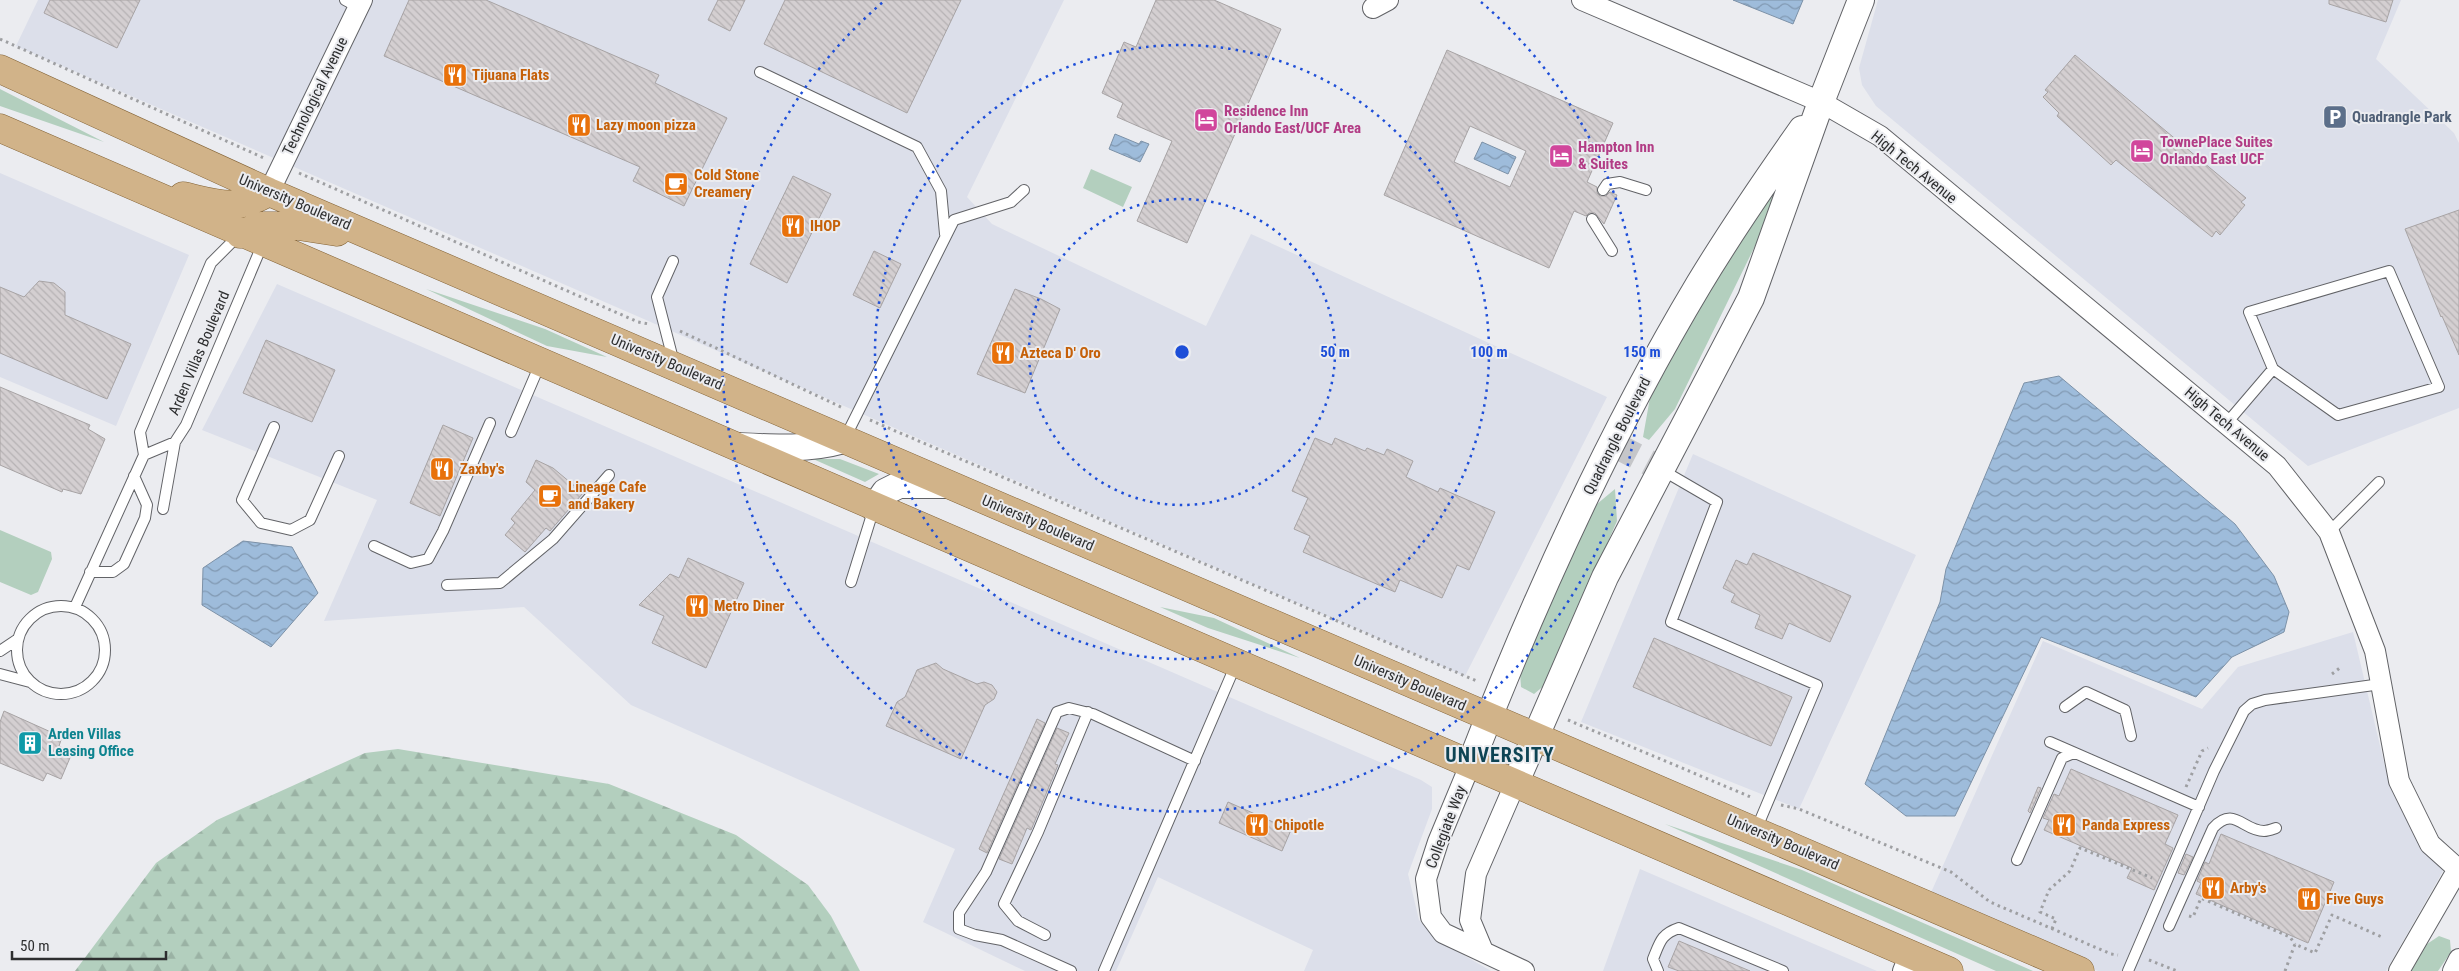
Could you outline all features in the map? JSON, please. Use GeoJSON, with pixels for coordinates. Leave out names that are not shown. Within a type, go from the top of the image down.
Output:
{"type":"FeatureCollection","features":[{"type":"Feature","properties":{"kind":"main road","name":"University Boulevard"},"geometry":{"type":"LineString","coordinates":[[0,69],[269,192],[2080,971]]}},
{"type":"Feature","properties":{"kind":"main road"},"geometry":{"type":"LineString","coordinates":[[1,131],[1515,784],[1906,963],[1949,971]]}},
{"type":"Feature","properties":{"kind":"main road"},"geometry":{"type":"LineString","coordinates":[[125,184],[230,206],[254,201],[269,192]]}},
{"type":"Feature","properties":{"kind":"main road"},"geometry":{"type":"LineString","coordinates":[[252,239],[262,226],[298,226],[375,237]]}},
{"type":"Feature","properties":{"kind":"street","name":"High Tech Avenue"},"geometry":{"type":"LineString","coordinates":[[1582,0],[1821,102],[1880,136],[2277,466],[2329,532],[2375,651],[2399,782],[2430,844],[2458,870]]}},
{"type":"Feature","properties":{"kind":"street","name":"Quadrangle Boulevard"},"geometry":{"type":"LineString","coordinates":[[1515,784],[1605,577],[1750,298],[1821,102],[1861,0]]}},
{"type":"Feature","properties":{"kind":"street","name":"Technological Avenue"},"geometry":{"type":"LineString","coordinates":[[269,192],[355,2]]}},
{"type":"Feature","properties":{"kind":"street","name":"Quadrangle Boulevard"},"geometry":{"type":"LineString","coordinates":[[1470,765],[1488,717],[1556,557],[1648,375],[1699,284],[1750,203],[1821,102]]}},
{"type":"Feature","properties":{"kind":"street"},"geometry":{"type":"LineString","coordinates":[[729,445],[795,449],[823,446],[844,440]]}},
{"type":"Feature","properties":{"kind":"street"},"geometry":{"type":"LineString","coordinates":[[874,508],[884,492],[899,485],[950,485]]}},
{"type":"Feature","properties":{"kind":"street","name":"Collegiate Way"},"geometry":{"type":"LineString","coordinates":[[1470,765],[1438,842],[1426,879],[1431,916],[1443,933],[1524,971]]}},
{"type":"Feature","properties":{"kind":"street"},"geometry":{"type":"LineString","coordinates":[[1483,951],[1470,920],[1476,874],[1515,784]]}},
{"type":"Feature","properties":{"kind":"street"},"geometry":{"type":"LineString","coordinates":[[2398,971],[2458,870]]}},
{"type":"Feature","properties":{"kind":"street"},"geometry":{"type":"LineString","coordinates":[[2453,971],[2459,959]]}},
{"type":"Feature","properties":{"kind":"lane"},"geometry":{"type":"LineString","coordinates":[[760,72],[917,146],[941,191],[945,234]]}},
{"type":"Feature","properties":{"kind":"lane"},"geometry":{"type":"LineString","coordinates":[[1603,190],[1607,184],[1620,182],[1646,190]]}},
{"type":"Feature","properties":{"kind":"lane"},"geometry":{"type":"LineString","coordinates":[[844,440],[945,234],[954,220],[1011,202],[1024,190]]}},
{"type":"Feature","properties":{"kind":"lane"},"geometry":{"type":"LineString","coordinates":[[1592,219],[1612,251]]}},
{"type":"Feature","properties":{"kind":"lane","name":"Arden Villas Boulevard"},"geometry":{"type":"LineString","coordinates":[[175,442],[186,425],[252,239]]}},
{"type":"Feature","properties":{"kind":"lane","name":"Arden Villas Boulevard"},"geometry":{"type":"LineString","coordinates":[[144,455],[140,432],[211,263],[252,239]]}},
{"type":"Feature","properties":{"kind":"lane"},"geometry":{"type":"LineString","coordinates":[[673,262],[657,297],[674,365]]}},
{"type":"Feature","properties":{"kind":"lane"},"geometry":{"type":"LineString","coordinates":[[2389,270],[2439,387],[2338,415],[2273,369],[2249,312],[2389,270]]}},
{"type":"Feature","properties":{"kind":"lane"},"geometry":{"type":"LineString","coordinates":[[511,432],[541,363]]}},
{"type":"Feature","properties":{"kind":"lane"},"geometry":{"type":"LineString","coordinates":[[2226,424],[2273,369]]}},
{"type":"Feature","properties":{"kind":"lane"},"geometry":{"type":"LineString","coordinates":[[374,546],[412,563],[428,560],[443,531],[490,423]]}},
{"type":"Feature","properties":{"kind":"lane"},"geometry":{"type":"LineString","coordinates":[[274,427],[242,500],[261,523],[291,530],[310,520],[339,456]]}},
{"type":"Feature","properties":{"kind":"lane"},"geometry":{"type":"LineString","coordinates":[[75,607],[144,455],[175,442]]}},
{"type":"Feature","properties":{"kind":"lane"},"geometry":{"type":"LineString","coordinates":[[162,509],[175,442]]}},
{"type":"Feature","properties":{"kind":"lane"},"geometry":{"type":"LineString","coordinates":[[1661,469],[1717,502],[1671,622],[1818,686],[1756,831]]}},
{"type":"Feature","properties":{"kind":"lane"},"geometry":{"type":"LineString","coordinates":[[90,572],[113,572],[124,564],[145,518],[146,505],[134,476]]}},
{"type":"Feature","properties":{"kind":"lane"},"geometry":{"type":"LineString","coordinates":[[447,585],[500,583],[554,539],[609,476]]}},
{"type":"Feature","properties":{"kind":"lane"},"geometry":{"type":"LineString","coordinates":[[2329,532],[2379,482]]}},
{"type":"Feature","properties":{"kind":"lane"},"geometry":{"type":"LineString","coordinates":[[852,582],[874,508]]}},
{"type":"Feature","properties":{"kind":"lane"},"geometry":{"type":"LineString","coordinates":[[0,674],[30,682],[42,690],[56,694],[70,693],[84,688],[95,678],[103,665],[106,650],[103,635],[90,615],[75,607],[56,606],[44,609],[32,616],[23,626],[18,639],[18,662],[30,682]]}},
{"type":"Feature","properties":{"kind":"lane"},"geometry":{"type":"LineString","coordinates":[[0,651],[18,639]]}},
{"type":"Feature","properties":{"kind":"lane"},"geometry":{"type":"LineString","coordinates":[[1104,971],[1236,664]]}},
{"type":"Feature","properties":{"kind":"lane"},"geometry":{"type":"LineString","coordinates":[[2128,971],[2235,726],[2244,711],[2252,704],[2274,698],[2381,684]]}},
{"type":"Feature","properties":{"kind":"lane"},"geometry":{"type":"LineString","coordinates":[[2065,707],[2086,692],[2125,710],[2132,736]]}},
{"type":"Feature","properties":{"kind":"lane"},"geometry":{"type":"LineString","coordinates":[[1071,971],[1002,940],[976,935],[959,929],[959,913],[986,872],[1057,712],[1069,708],[1088,712],[1194,761]]}},
{"type":"Feature","properties":{"kind":"lane"},"geometry":{"type":"LineString","coordinates":[[1046,935],[1018,921],[1004,904],[1038,832],[1088,712]]}},
{"type":"Feature","properties":{"kind":"lane"},"geometry":{"type":"LineString","coordinates":[[2050,742],[2199,807]]}},
{"type":"Feature","properties":{"kind":"lane"},"geometry":{"type":"LineString","coordinates":[[2017,860],[2062,758],[2074,753]]}},
{"type":"Feature","properties":{"kind":"lane"},"geometry":{"type":"LineString","coordinates":[[2169,926],[2213,828],[2220,820],[2231,818],[2264,831],[2276,828]]}},
{"type":"Feature","properties":{"kind":"lane"},"geometry":{"type":"LineString","coordinates":[[1658,971],[1653,959],[1660,941],[1667,932],[1679,928],[1783,971]]}},
{"type":"Feature","properties":{"kind":"path"},"geometry":{"type":"LineString","coordinates":[[0,39],[282,166],[638,322],[687,332],[809,394],[1465,676]]}},
{"type":"Feature","properties":{"kind":"path"},"geometry":{"type":"LineString","coordinates":[[1573,723],[1744,796],[1799,809],[1951,872],[1990,902],[2111,954],[2156,962],[2177,971]]}},
{"type":"Feature","properties":{"kind":"path"},"geometry":{"type":"LineString","coordinates":[[2285,971],[2295,944],[2315,953],[2332,915],[2384,938]]}},
{"type":"Feature","properties":{"kind":"shaded area"},"geometry":{"type":"Polygon","coordinates":[[[38,0],[1064,0],[967,197],[992,224],[1206,326],[1251,234],[1607,397],[1465,676],[16,46],[38,0]]]}},
{"type":"Feature","properties":{"kind":"shaded area"},"geometry":{"type":"Polygon","coordinates":[[[1878,0],[2401,0],[2376,59],[2454,133],[2459,143],[2459,408],[2308,466],[1876,106],[1862,85],[1859,68],[1878,0]]]}},
{"type":"Feature","properties":{"kind":"shaded area"},"geometry":{"type":"Polygon","coordinates":[[[0,173],[189,255],[116,426],[0,377],[0,173]]]}},
{"type":"Feature","properties":{"kind":"shaded area"},"geometry":{"type":"Polygon","coordinates":[[[277,284],[1421,780],[1432,787],[1432,809],[1408,874],[1419,920],[1436,939],[1491,971],[1304,971],[1313,950],[1158,877],[1116,971],[1025,971],[923,922],[955,849],[631,705],[524,607],[324,621],[377,500],[202,430],[277,284]]]}},
{"type":"Feature","properties":{"kind":"shaded area"},"geometry":{"type":"Polygon","coordinates":[[[1693,454],[1916,555],[1799,809],[1581,722],[1693,454]]]}},
{"type":"Feature","properties":{"kind":"shaded area"},"geometry":{"type":"Polygon","coordinates":[[[2353,632],[2387,775],[2443,871],[2386,971],[2098,971],[1929,897],[2043,641],[2202,709],[2238,667],[2353,632]]]}},
{"type":"Feature","properties":{"kind":"shaded area"},"geometry":{"type":"Polygon","coordinates":[[[1640,869],[1877,971],[1603,971],[1640,869]]]}},
{"type":"Feature","properties":{"kind":"green space"},"geometry":{"type":"Polygon","coordinates":[[[0,89],[104,142],[0,106],[0,89]]]}},
{"type":"Feature","properties":{"kind":"green space"},"geometry":{"type":"Polygon","coordinates":[[[1091,169],[1132,187],[1123,207],[1083,188],[1091,169]]]}},
{"type":"Feature","properties":{"kind":"green space"},"geometry":{"type":"Polygon","coordinates":[[[1776,187],[1780,195],[1675,409],[1649,440],[1643,437],[1651,392],[1711,281],[1776,187]]]}},
{"type":"Feature","properties":{"kind":"green space"},"geometry":{"type":"Polygon","coordinates":[[[426,289],[545,329],[607,357],[547,346],[426,289]]]}},
{"type":"Feature","properties":{"kind":"green space"},"geometry":{"type":"Polygon","coordinates":[[[813,459],[840,459],[879,474],[865,482],[813,459]]]}},
{"type":"Feature","properties":{"kind":"green space"},"geometry":{"type":"Polygon","coordinates":[[[1615,489],[1617,521],[1546,684],[1534,694],[1521,687],[1520,673],[1591,509],[1615,489]]]}},
{"type":"Feature","properties":{"kind":"green space"},"geometry":{"type":"Polygon","coordinates":[[[0,530],[51,552],[52,559],[38,592],[31,595],[0,582],[0,530]]]}},
{"type":"Feature","properties":{"kind":"green space"},"geometry":{"type":"Polygon","coordinates":[[[1160,607],[1214,618],[1300,658],[1208,628],[1160,607]]]}},
{"type":"Feature","properties":{"kind":"green space"},"geometry":{"type":"Polygon","coordinates":[[[398,749],[609,784],[736,835],[808,885],[831,916],[860,971],[75,971],[156,863],[217,820],[365,753],[398,749]]]}},
{"type":"Feature","properties":{"kind":"green space"},"geometry":{"type":"Polygon","coordinates":[[[1665,824],[1802,870],[2033,971],[1996,971],[1665,824]]]}},
{"type":"Feature","properties":{"kind":"green space"},"geometry":{"type":"Polygon","coordinates":[[[2439,936],[2450,940],[2451,952],[2438,971],[2409,971],[2424,946],[2439,936]]]}},
{"type":"Feature","properties":{"kind":"water"},"geometry":{"type":"Polygon","coordinates":[[[1733,0],[1803,0],[1793,24],[1733,0]]]}},
{"type":"Feature","properties":{"kind":"water"},"geometry":{"type":"Polygon","coordinates":[[[1115,134],[1139,144],[1141,141],[1149,144],[1140,162],[1109,149],[1115,134]]]}},
{"type":"Feature","properties":{"kind":"water"},"geometry":{"type":"Polygon","coordinates":[[[1482,142],[1516,157],[1508,174],[1474,159],[1482,142]]]}},
{"type":"Feature","properties":{"kind":"water"},"geometry":{"type":"Polygon","coordinates":[[[2059,376],[2235,524],[2274,576],[2289,612],[2284,632],[2232,657],[2196,697],[2041,637],[1955,816],[1906,816],[1865,784],[1940,602],[1946,569],[2024,383],[2059,376]]]}},
{"type":"Feature","properties":{"kind":"water"},"geometry":{"type":"Polygon","coordinates":[[[243,541],[292,547],[318,593],[271,647],[202,605],[203,568],[243,541]]]}},
{"type":"Feature","properties":{"kind":"building"},"geometry":{"type":"Polygon","coordinates":[[[50,0],[140,0],[117,48],[44,13],[50,0]]]}},
{"type":"Feature","properties":{"kind":"building"},"geometry":{"type":"Polygon","coordinates":[[[409,0],[486,0],[659,75],[655,83],[727,118],[684,206],[633,181],[640,167],[384,56],[409,0]]]}},
{"type":"Feature","properties":{"kind":"building"},"geometry":{"type":"Polygon","coordinates":[[[718,0],[745,0],[730,31],[708,20],[718,0]]]}},
{"type":"Feature","properties":{"kind":"building"},"geometry":{"type":"Polygon","coordinates":[[[785,0],[961,0],[907,113],[764,44],[785,0]]]}},
{"type":"Feature","properties":{"kind":"building","name":"Residence Inn Orlando East/UCF Area"},"geometry":{"type":"Polygon","coordinates":[[[1156,0],[1214,0],[1281,29],[1187,243],[1137,221],[1172,141],[1117,117],[1123,103],[1102,93],[1124,42],[1136,47],[1156,0]]]}},
{"type":"Feature","properties":{"kind":"building"},"geometry":{"type":"Polygon","coordinates":[[[2329,0],[2393,0],[2386,22],[2329,4],[2329,0]]]}},
{"type":"Feature","properties":{"kind":"building","name":"Hampton Inn & Suites"},"geometry":{"type":"Polygon","coordinates":[[[1447,50],[1613,123],[1587,182],[1597,187],[1597,193],[1600,196],[1606,196],[1610,192],[1617,195],[1604,224],[1595,213],[1589,213],[1586,216],[1574,211],[1549,268],[1384,195],[1447,50]],[[1470,126],[1454,162],[1510,187],[1526,151],[1470,126]]]}},
{"type":"Feature","properties":{"kind":"building","name":"TownePlace Suites Orlando East UCF"},"geometry":{"type":"Polygon","coordinates":[[[2075,55],[2246,198],[2241,202],[2245,205],[2220,235],[2216,231],[2212,237],[2116,160],[2111,165],[2057,116],[2059,113],[2043,97],[2048,92],[2045,90],[2075,55]]]}},
{"type":"Feature","properties":{"kind":"building"},"geometry":{"type":"Polygon","coordinates":[[[793,176],[831,194],[787,283],[750,264],[793,176]]]}},
{"type":"Feature","properties":{"kind":"building"},"geometry":{"type":"Polygon","coordinates":[[[2459,210],[2459,355],[2441,317],[2405,229],[2459,210]]]}},
{"type":"Feature","properties":{"kind":"building"},"geometry":{"type":"Polygon","coordinates":[[[874,251],[901,264],[880,308],[853,295],[874,251]]]}},
{"type":"Feature","properties":{"kind":"building"},"geometry":{"type":"Polygon","coordinates":[[[39,281],[54,283],[65,292],[65,315],[131,344],[107,399],[0,353],[0,287],[24,297],[39,281]]]}},
{"type":"Feature","properties":{"kind":"building"},"geometry":{"type":"Polygon","coordinates":[[[1015,289],[1060,309],[1025,393],[977,374],[1015,289]]]}},
{"type":"Feature","properties":{"kind":"building"},"geometry":{"type":"Polygon","coordinates":[[[266,340],[335,370],[312,422],[243,393],[266,340]]]}},
{"type":"Feature","properties":{"kind":"building"},"geometry":{"type":"Polygon","coordinates":[[[0,387],[90,425],[88,429],[105,439],[81,494],[63,489],[62,492],[0,465],[0,387]]]}},
{"type":"Feature","properties":{"kind":"building"},"geometry":{"type":"Polygon","coordinates":[[[443,425],[473,438],[440,516],[410,503],[443,425]]]}},
{"type":"Feature","properties":{"kind":"building"},"geometry":{"type":"Polygon","coordinates":[[[1315,438],[1332,445],[1335,438],[1365,451],[1367,448],[1384,455],[1387,449],[1413,461],[1406,477],[1438,492],[1440,488],[1495,512],[1469,570],[1457,565],[1442,598],[1400,580],[1395,592],[1303,552],[1310,536],[1294,529],[1308,498],[1292,491],[1315,438]]]}},
{"type":"Feature","properties":{"kind":"building"},"geometry":{"type":"Polygon","coordinates":[[[536,460],[553,468],[583,493],[550,531],[546,528],[525,552],[505,535],[515,523],[511,519],[535,490],[526,482],[536,460]]]}},
{"type":"Feature","properties":{"kind":"building"},"geometry":{"type":"Polygon","coordinates":[[[1753,553],[1851,596],[1830,642],[1789,623],[1782,639],[1755,628],[1760,615],[1731,602],[1735,594],[1723,588],[1736,560],[1747,565],[1753,553]]]}},
{"type":"Feature","properties":{"kind":"building"},"geometry":{"type":"Polygon","coordinates":[[[688,558],[744,583],[706,668],[652,643],[664,616],[639,605],[670,574],[679,578],[688,558]]]}},
{"type":"Feature","properties":{"kind":"building"},"geometry":{"type":"Polygon","coordinates":[[[1654,638],[1792,697],[1771,746],[1633,687],[1654,638]]]}},
{"type":"Feature","properties":{"kind":"building"},"geometry":{"type":"Polygon","coordinates":[[[936,663],[943,669],[977,684],[984,682],[992,685],[997,692],[994,699],[985,705],[961,759],[886,726],[897,702],[905,697],[917,670],[936,663]]]}},
{"type":"Feature","properties":{"kind":"building","name":"Arden Villas Leasing Office"},"geometry":{"type":"Polygon","coordinates":[[[4,711],[62,737],[59,746],[72,753],[61,779],[47,773],[43,781],[0,763],[0,722],[4,711]]]}},
{"type":"Feature","properties":{"kind":"building"},"geometry":{"type":"Polygon","coordinates":[[[1037,719],[1045,723],[987,853],[979,849],[1037,719]]]}},
{"type":"Feature","properties":{"kind":"building"},"geometry":{"type":"Polygon","coordinates":[[[1057,728],[1069,733],[1055,764],[1058,765],[1031,830],[1027,828],[1012,864],[999,859],[1057,728]]]}},
{"type":"Feature","properties":{"kind":"building"},"geometry":{"type":"Polygon","coordinates":[[[2071,769],[2178,815],[2165,844],[2173,848],[2154,890],[2127,878],[2132,868],[2044,830],[2049,820],[2043,818],[2054,794],[2059,796],[2071,769]]]}},
{"type":"Feature","properties":{"kind":"building"},"geometry":{"type":"Polygon","coordinates":[[[2038,787],[2041,788],[2030,813],[2028,811],[2038,787]]]}},
{"type":"Feature","properties":{"kind":"building"},"geometry":{"type":"Polygon","coordinates":[[[1228,802],[1291,830],[1282,851],[1219,823],[1228,802]]]}},
{"type":"Feature","properties":{"kind":"building"},"geometry":{"type":"Polygon","coordinates":[[[2221,834],[2334,882],[2308,943],[2196,894],[2201,883],[2197,881],[2205,862],[2209,864],[2221,834]]]}},
{"type":"Feature","properties":{"kind":"building"},"geometry":{"type":"Polygon","coordinates":[[[2186,854],[2193,857],[2184,875],[2178,873],[2186,854]]]}},
{"type":"Feature","properties":{"kind":"building"},"geometry":{"type":"Polygon","coordinates":[[[1679,941],[1750,971],[1679,971],[1668,967],[1679,941]]]}},
{"type":"Feature","properties":{"kind":"tunnel"},"geometry":{"type":"LineString","coordinates":[[1613,444],[1661,469]]}},
{"type":"Feature","properties":{"kind":"place","name":"Tijuana Flats"},"geometry":{"type":"Point","coordinates":[455,75]}},
{"type":"Feature","properties":{"kind":"place","name":"Quadrangle Park"},"geometry":{"type":"Point","coordinates":[2335,117]}},
{"type":"Feature","properties":{"kind":"place","name":"Residence Inn Orlando East/UCF Area"},"geometry":{"type":"Point","coordinates":[1206,120]}},
{"type":"Feature","properties":{"kind":"place","name":"Lazy moon pizza"},"geometry":{"type":"Point","coordinates":[579,125]}},
{"type":"Feature","properties":{"kind":"place","name":"TownePlace Suites Orlando East UCF"},"geometry":{"type":"Point","coordinates":[2142,151]}},
{"type":"Feature","properties":{"kind":"place","name":"Hampton Inn & Suites"},"geometry":{"type":"Point","coordinates":[1561,156]}},
{"type":"Feature","properties":{"kind":"place","name":"Cold Stone Creamery"},"geometry":{"type":"Point","coordinates":[676,184]}},
{"type":"Feature","properties":{"kind":"place","name":"IHOP"},"geometry":{"type":"Point","coordinates":[793,226]}},
{"type":"Feature","properties":{"kind":"place","name":"Azteca D' Oro"},"geometry":{"type":"Point","coordinates":[1003,353]}},
{"type":"Feature","properties":{"kind":"place","name":"Zaxby's"},"geometry":{"type":"Point","coordinates":[442,469]}},
{"type":"Feature","properties":{"kind":"place","name":"Lineage Cafe and Bakery"},"geometry":{"type":"Point","coordinates":[550,496]}},
{"type":"Feature","properties":{"kind":"place","name":"Metro Diner"},"geometry":{"type":"Point","coordinates":[697,606]}},
{"type":"Feature","properties":{"kind":"place","name":"Arden Villas Leasing Office"},"geometry":{"type":"Point","coordinates":[30,743]}},
{"type":"Feature","properties":{"kind":"place","name":"Chipotle"},"geometry":{"type":"Point","coordinates":[1257,825]}},
{"type":"Feature","properties":{"kind":"place","name":"Panda Express"},"geometry":{"type":"Point","coordinates":[2064,825]}},
{"type":"Feature","properties":{"kind":"place","name":"Arby's"},"geometry":{"type":"Point","coordinates":[2213,888]}},
{"type":"Feature","properties":{"kind":"place","name":"Five Guys"},"geometry":{"type":"Point","coordinates":[2309,899]}},
{"type":"Feature","properties":{"kind":"district","name":"UNIVERSITY"},"geometry":{"type":"Point","coordinates":[1500,755]}}]}
